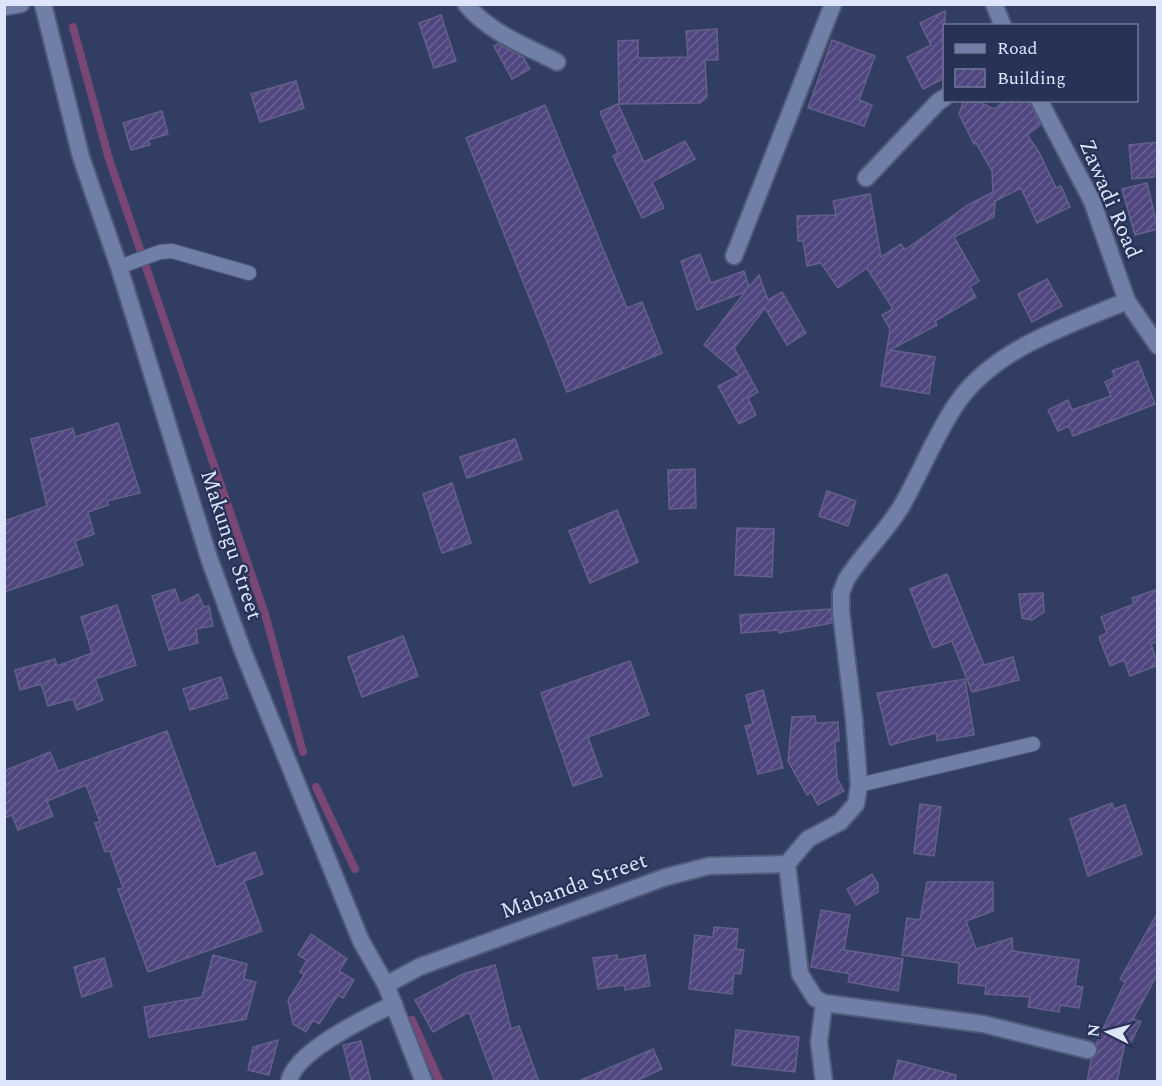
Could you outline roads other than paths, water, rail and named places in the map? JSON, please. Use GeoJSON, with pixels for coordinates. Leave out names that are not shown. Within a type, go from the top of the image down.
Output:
{"type":"FeatureCollection","features":[{"type":"Feature","properties":{"kind":"street"},"geometry":{"type":"LineString","coordinates":[[4,7],[21,4]]}},
{"type":"Feature","properties":{"kind":"street","name":"Makungu Street"},"geometry":{"type":"LineString","coordinates":[[43,4],[81,157],[119,267],[209,558],[242,649],[361,942],[386,986],[424,1082]]}},
{"type":"Feature","properties":{"kind":"street"},"geometry":{"type":"LineString","coordinates":[[465,4],[475,16],[496,30],[557,62]]}},
{"type":"Feature","properties":{"kind":"street"},"geometry":{"type":"LineString","coordinates":[[734,256],[833,4]]}},
{"type":"Feature","properties":{"kind":"street"},"geometry":{"type":"LineString","coordinates":[[994,4],[1002,24]]}},
{"type":"Feature","properties":{"kind":"street"},"geometry":{"type":"LineString","coordinates":[[866,178],[938,102],[943,100]]}},
{"type":"Feature","properties":{"kind":"street","name":"Zawadi Road"},"geometry":{"type":"LineString","coordinates":[[1040,102],[1092,201],[1127,301],[1158,346]]}},
{"type":"Feature","properties":{"kind":"street"},"geometry":{"type":"LineString","coordinates":[[1088,1050],[983,1024],[824,1003],[815,998],[800,974],[787,864],[808,838],[840,822],[856,804],[859,785],[841,612],[841,592],[846,579],[900,507],[940,430],[956,404],[972,385],[992,367],[1020,349],[1127,301]]}},
{"type":"Feature","properties":{"kind":"street","name":"Mabanda Street"},"geometry":{"type":"LineString","coordinates":[[386,986],[419,967],[666,877],[709,866],[787,864]]}},
{"type":"Feature","properties":{"kind":"street"},"geometry":{"type":"LineString","coordinates":[[824,1003],[819,1042],[824,1082]]}},
{"type":"Feature","properties":{"kind":"street"},"geometry":{"type":"LineString","coordinates":[[289,1082],[296,1067],[343,1029],[394,1004]]}},
{"type":"Feature","properties":{"kind":"lane"},"geometry":{"type":"LineString","coordinates":[[119,267],[160,252],[172,251],[249,273]]}},
{"type":"Feature","properties":{"kind":"lane"},"geometry":{"type":"LineString","coordinates":[[859,785],[1033,744]]}},
{"type":"Feature","properties":{"kind":"waterway"},"geometry":{"type":"LineString","coordinates":[[73,27],[109,159],[265,614],[303,752]]}},
{"type":"Feature","properties":{"kind":"waterway"},"geometry":{"type":"LineString","coordinates":[[316,787],[355,869]]}},
{"type":"Feature","properties":{"kind":"waterway"},"geometry":{"type":"LineString","coordinates":[[412,1020],[440,1082]]}}]}
